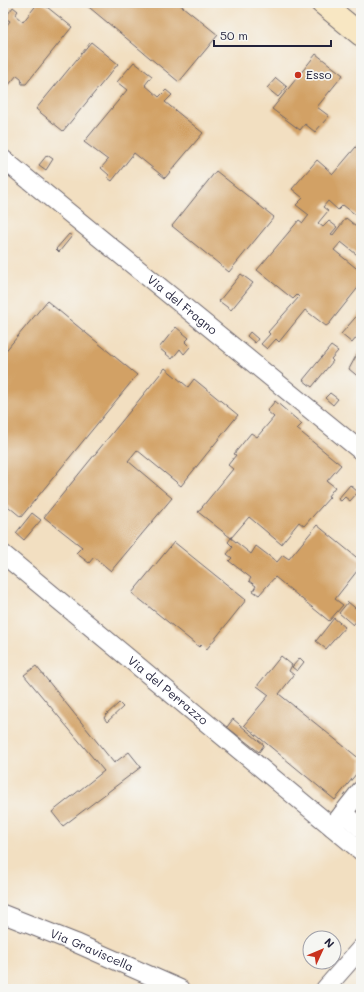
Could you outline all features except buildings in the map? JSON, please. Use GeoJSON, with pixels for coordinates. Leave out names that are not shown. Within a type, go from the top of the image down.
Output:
{"type":"FeatureCollection","features":[{"type":"Feature","properties":{"kind":"main road"},"geometry":{"type":"LineString","coordinates":[[330,5],[361,35]]}},
{"type":"Feature","properties":{"kind":"street","name":"Via del Fragno"},"geometry":{"type":"LineString","coordinates":[[3,159],[361,451]]}},
{"type":"Feature","properties":{"kind":"street","name":"Via del Perrazzo"},"geometry":{"type":"LineString","coordinates":[[3,554],[337,820]]}},
{"type":"Feature","properties":{"kind":"street"},"geometry":{"type":"LineString","coordinates":[[337,820],[361,790]]}},
{"type":"Feature","properties":{"kind":"street"},"geometry":{"type":"LineString","coordinates":[[337,820],[361,828]]}},
{"type":"Feature","properties":{"kind":"street"},"geometry":{"type":"LineString","coordinates":[[337,820],[361,851]]}},
{"type":"Feature","properties":{"kind":"street","name":"Via Graviscella"},"geometry":{"type":"LineString","coordinates":[[5,913],[180,989]]}},
{"type":"Feature","properties":{"kind":"street"},"geometry":{"type":"LineString","coordinates":[[325,989],[361,948]]}},
{"type":"Feature","properties":{"kind":"place","name":"Esso"},"geometry":{"type":"Point","coordinates":[298,75]}}]}
